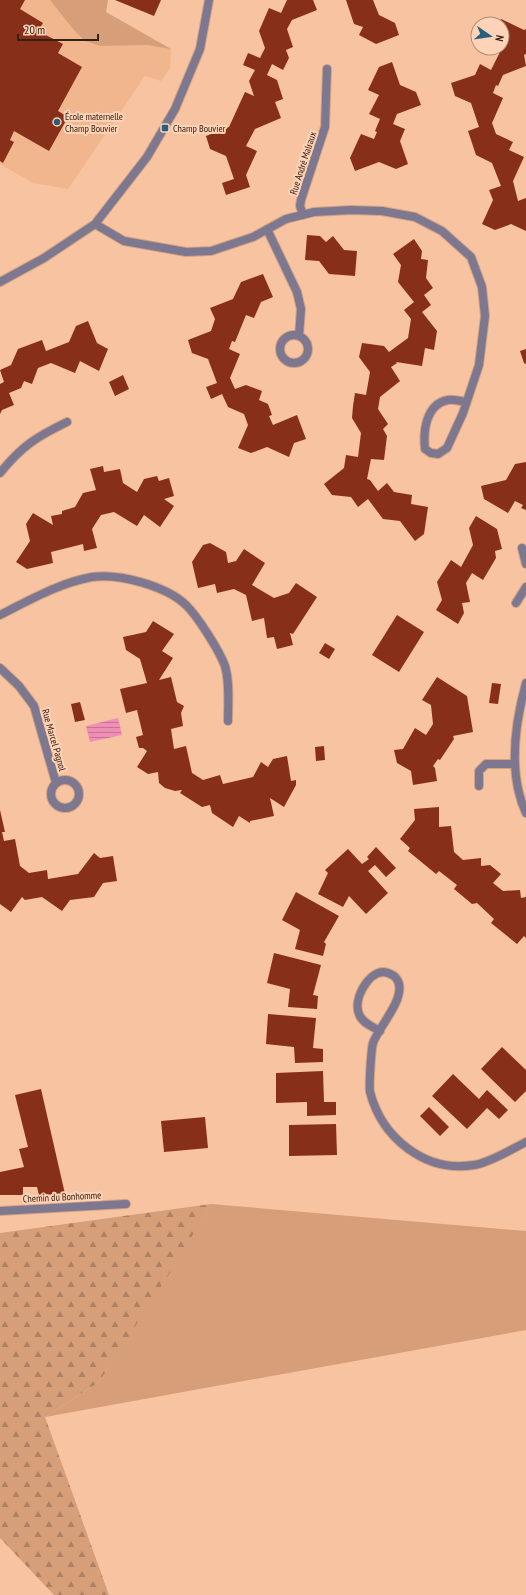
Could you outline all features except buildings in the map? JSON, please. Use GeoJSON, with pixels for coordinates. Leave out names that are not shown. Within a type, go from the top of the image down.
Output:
{"type":"FeatureCollection","features":[{"type":"Feature","properties":{"kind":"street"},"geometry":{"type":"LineString","coordinates":[[0,282],[44,258],[95,224],[147,157],[175,109],[200,49],[209,0]]}},
{"type":"Feature","properties":{"kind":"street","name":"Rue André Malraux"},"geometry":{"type":"LineString","coordinates":[[303,215],[300,206],[301,200],[325,127],[327,69]]}},
{"type":"Feature","properties":{"kind":"street"},"geometry":{"type":"LineString","coordinates":[[95,224],[124,241],[186,252],[211,251],[253,237],[286,219],[314,212],[351,210],[382,211],[415,217],[442,231],[470,257],[482,287],[485,316],[479,365],[466,402],[447,448],[438,454],[431,453],[425,449],[424,436],[430,412],[438,404],[449,400],[466,402]]}},
{"type":"Feature","properties":{"kind":"street"},"geometry":{"type":"LineString","coordinates":[[267,230],[297,292],[301,309],[299,336]]}},
{"type":"Feature","properties":{"kind":"street"},"geometry":{"type":"LineString","coordinates":[[0,473],[13,457],[34,438],[67,422]]}},
{"type":"Feature","properties":{"kind":"street"},"geometry":{"type":"LineString","coordinates":[[522,548],[526,564]]}},
{"type":"Feature","properties":{"kind":"street"},"geometry":{"type":"LineString","coordinates":[[0,615],[63,584],[94,577],[132,580],[175,596],[186,605],[205,629],[225,666],[228,721]]}},
{"type":"Feature","properties":{"kind":"street"},"geometry":{"type":"LineString","coordinates":[[516,603],[526,587]]}},
{"type":"Feature","properties":{"kind":"street","name":"Rue Marcel Pagnol"},"geometry":{"type":"LineString","coordinates":[[0,668],[19,686],[34,706],[56,783]]}},
{"type":"Feature","properties":{"kind":"street"},"geometry":{"type":"LineString","coordinates":[[526,683],[516,727],[515,764],[523,806],[526,813]]}},
{"type":"Feature","properties":{"kind":"street"},"geometry":{"type":"LineString","coordinates":[[479,786],[479,771],[486,764],[515,764]]}},
{"type":"Feature","properties":{"kind":"street"},"geometry":{"type":"LineString","coordinates":[[380,1030],[368,1024],[359,1015],[357,1002],[364,985],[375,974],[384,972],[394,976],[399,982],[399,995],[373,1044],[370,1090],[379,1115],[390,1134],[408,1149],[433,1162],[453,1167],[475,1165],[526,1142]]}},
{"type":"Feature","properties":{"kind":"street","name":"Chemin du Bonhomme"},"geometry":{"type":"LineString","coordinates":[[0,1211],[126,1204]]}},
{"type":"Feature","properties":{"kind":"shaded area","name":"École maternelle Champ Bouvier"},"geometry":{"type":"Polygon","coordinates":[[[0,0],[77,0],[171,49],[170,68],[161,81],[145,76],[68,189],[33,183],[0,164],[0,0]]]}},
{"type":"Feature","properties":{"kind":"shaded area"},"geometry":{"type":"Polygon","coordinates":[[[118,718],[122,735],[90,742],[86,726],[118,718]]]}},
{"type":"Feature","properties":{"kind":"green space"},"geometry":{"type":"Polygon","coordinates":[[[50,0],[108,0],[106,12],[171,49],[147,45],[101,46],[85,41],[73,29],[50,0]]]}},
{"type":"Feature","properties":{"kind":"green space"},"geometry":{"type":"Polygon","coordinates":[[[211,1204],[526,1231],[526,1330],[45,1417],[99,1382],[211,1204]]]}},
{"type":"Feature","properties":{"kind":"green space"},"geometry":{"type":"Polygon","coordinates":[[[211,1204],[173,1268],[99,1382],[45,1417],[109,1595],[54,1595],[0,1538],[0,1233],[211,1204]]]}},
{"type":"Feature","properties":{"kind":"place","name":"École maternelle Champ Bouvier"},"geometry":{"type":"Point","coordinates":[57,122]}},
{"type":"Feature","properties":{"kind":"place","name":"Champ Bouvier"},"geometry":{"type":"Point","coordinates":[165,128]}}]}
